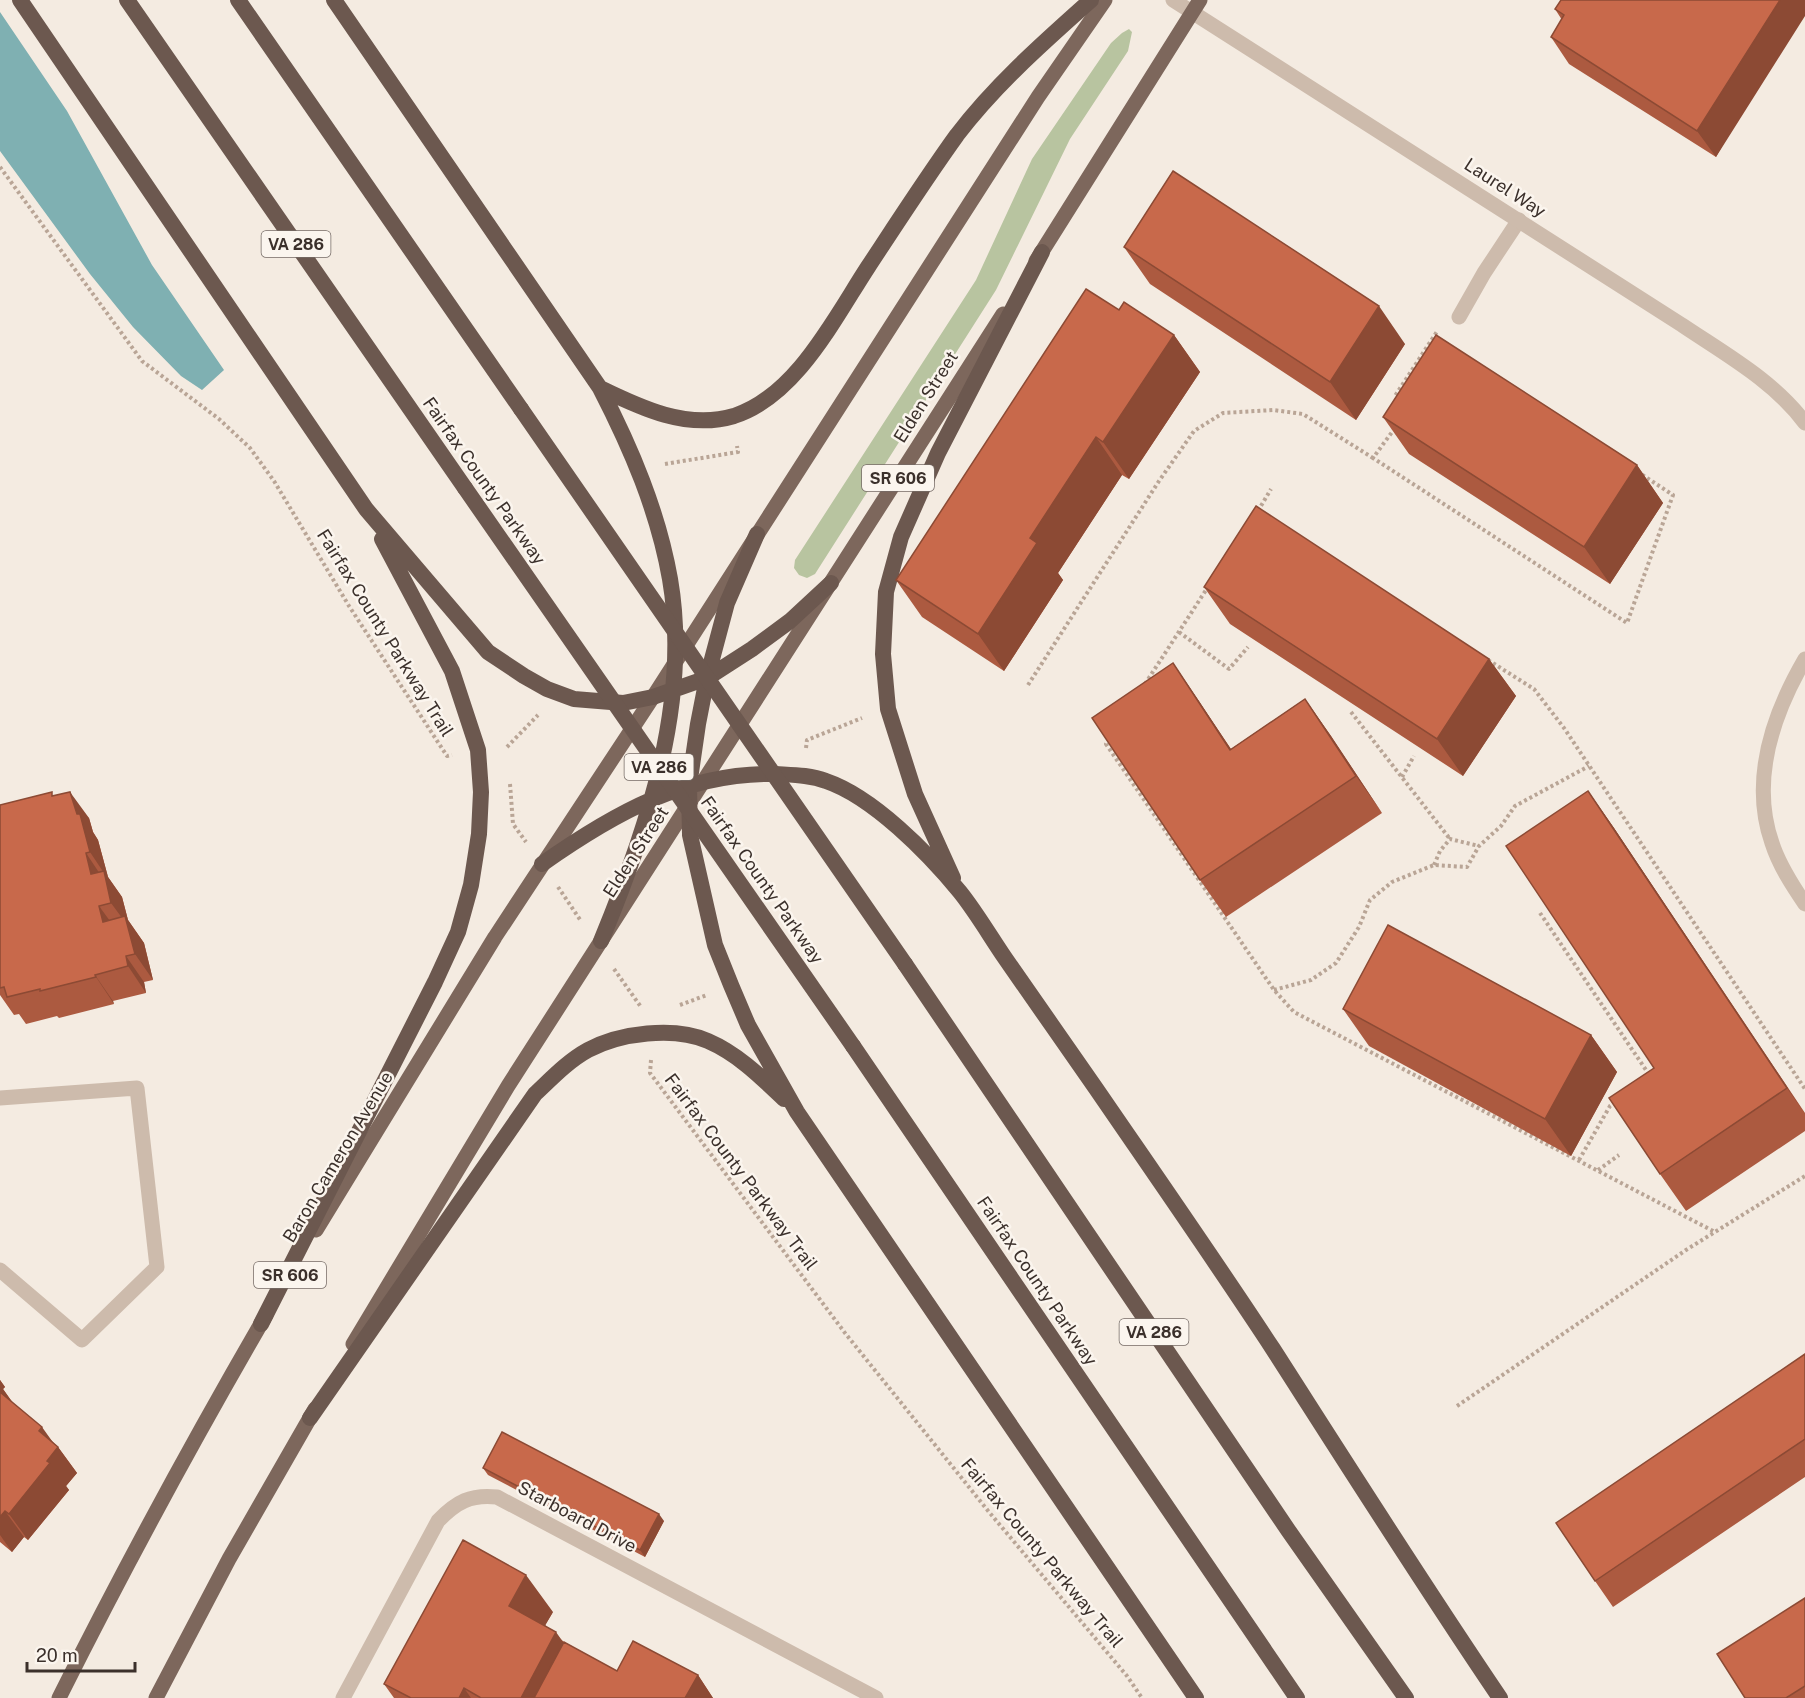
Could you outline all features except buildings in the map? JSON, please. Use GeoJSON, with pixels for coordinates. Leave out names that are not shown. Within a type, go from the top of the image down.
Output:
{"type":"FeatureCollection","features":[{"type":"Feature","properties":{"kind":"highway"},"geometry":{"type":"LineString","coordinates":[[20,0],[366,509],[452,671],[478,750],[481,792],[479,834],[471,885],[458,932],[435,982],[261,1324]]}},
{"type":"Feature","properties":{"kind":"highway","name":"Fairfax County Parkway"},"geometry":{"type":"LineString","coordinates":[[128,0],[853,1046],[1297,1698]]}},
{"type":"Feature","properties":{"kind":"highway","name":"VA 286"},"geometry":{"type":"LineString","coordinates":[[238,0],[905,964],[1288,1530],[1406,1698]]}},
{"type":"Feature","properties":{"kind":"highway"},"geometry":{"type":"LineString","coordinates":[[333,0],[600,388],[624,435],[658,529],[670,580],[675,627],[673,690],[663,755],[650,801],[628,876],[599,943]]}},
{"type":"Feature","properties":{"kind":"highway"},"geometry":{"type":"LineString","coordinates":[[600,388],[646,410],[675,417],[708,420],[734,416],[764,402],[809,357],[921,186],[959,134],[1017,66],[1091,0]]}},
{"type":"Feature","properties":{"kind":"highway"},"geometry":{"type":"LineString","coordinates":[[960,892],[915,794],[888,709],[883,654],[886,592],[901,537],[938,453],[1042,252]]}},
{"type":"Feature","properties":{"kind":"highway"},"geometry":{"type":"LineString","coordinates":[[366,509],[488,652],[547,689],[574,699],[622,703],[652,697],[707,678],[752,650],[790,621],[831,583]]}},
{"type":"Feature","properties":{"kind":"highway"},"geometry":{"type":"LineString","coordinates":[[757,534],[728,603],[707,678],[698,724],[697,784],[690,804],[690,835],[715,945],[748,1025],[797,1112],[1196,1698]]}},
{"type":"Feature","properties":{"kind":"highway"},"geometry":{"type":"LineString","coordinates":[[542,864],[590,831],[629,809],[697,784],[730,775],[800,775],[826,781],[856,795],[909,837],[960,892],[1176,1204],[1500,1698]]}},
{"type":"Feature","properties":{"kind":"highway"},"geometry":{"type":"LineString","coordinates":[[310,1418],[535,1094],[564,1066],[589,1050],[620,1039],[651,1032],[707,1040],[735,1056],[797,1112]]}},
{"type":"Feature","properties":{"kind":"main road","name":"SR 606"},"geometry":{"type":"LineString","coordinates":[[542,864],[1038,98],[1105,0]]}},
{"type":"Feature","properties":{"kind":"main road","name":"Elden Street"},"geometry":{"type":"LineString","coordinates":[[697,784],[831,583],[1196,6]]}},
{"type":"Feature","properties":{"kind":"main road","name":"Elden Street"},"geometry":{"type":"LineString","coordinates":[[310,1418],[508,1086],[690,804]]}},
{"type":"Feature","properties":{"kind":"main road","name":"Baron Cameron Avenue"},"geometry":{"type":"LineString","coordinates":[[59,1698],[185,1456],[261,1324],[489,947],[542,864]]}},
{"type":"Feature","properties":{"kind":"main road"},"geometry":{"type":"LineString","coordinates":[[156,1698],[229,1558],[310,1418]]}},
{"type":"Feature","properties":{"kind":"street","name":"Laurel Way"},"geometry":{"type":"LineString","coordinates":[[1173,0],[1196,6],[1682,325],[1781,395],[1805,423]]}},
{"type":"Feature","properties":{"kind":"street"},"geometry":{"type":"LineString","coordinates":[[1451,319],[1519,220]]}},
{"type":"Feature","properties":{"kind":"street"},"geometry":{"type":"LineString","coordinates":[[1805,659],[1771,732],[1764,769],[1763,807],[1772,843],[1786,876],[1805,904]]}},
{"type":"Feature","properties":{"kind":"street"},"geometry":{"type":"LineString","coordinates":[[0,1098],[137,1088],[157,1267],[82,1340],[0,1270]]}},
{"type":"Feature","properties":{"kind":"street","name":"Starboard Drive"},"geometry":{"type":"LineString","coordinates":[[343,1698],[438,1521],[451,1508],[477,1496],[497,1497],[876,1698]]}},
{"type":"Feature","properties":{"kind":"path","name":"Fairfax County Parkway Trail"},"geometry":{"type":"LineString","coordinates":[[0,167],[142,361],[219,419],[250,448],[274,481],[349,606],[447,756],[507,747]]}},
{"type":"Feature","properties":{"kind":"path"},"geometry":{"type":"LineString","coordinates":[[1403,402],[1395,396],[1431,340],[1451,319]]}},
{"type":"Feature","properties":{"kind":"path"},"geometry":{"type":"LineString","coordinates":[[1431,340],[1440,346]]}},
{"type":"Feature","properties":{"kind":"path"},"geometry":{"type":"LineString","coordinates":[[1028,685],[1152,491],[1194,431],[1223,413],[1273,410],[1303,414],[1627,623],[1674,495],[1635,470]]}},
{"type":"Feature","properties":{"kind":"path"},"geometry":{"type":"LineString","coordinates":[[1372,458],[1398,424]]}},
{"type":"Feature","properties":{"kind":"path"},"geometry":{"type":"LineString","coordinates":[[665,464],[738,452],[737,446]]}},
{"type":"Feature","properties":{"kind":"path"},"geometry":{"type":"LineString","coordinates":[[1252,520],[1271,489]]}},
{"type":"Feature","properties":{"kind":"path"},"geometry":{"type":"LineString","coordinates":[[1258,511],[1268,518]]}},
{"type":"Feature","properties":{"kind":"path"},"geometry":{"type":"LineString","coordinates":[[1143,688],[1209,585]]}},
{"type":"Feature","properties":{"kind":"path"},"geometry":{"type":"LineString","coordinates":[[1179,632],[1229,669],[1248,647]]}},
{"type":"Feature","properties":{"kind":"path"},"geometry":{"type":"LineString","coordinates":[[1485,658],[1534,690],[1564,728],[1805,1089]]}},
{"type":"Feature","properties":{"kind":"path"},"geometry":{"type":"LineString","coordinates":[[508,758],[507,747],[545,708]]}},
{"type":"Feature","properties":{"kind":"path"},"geometry":{"type":"LineString","coordinates":[[1351,712],[1450,839],[1479,846]]}},
{"type":"Feature","properties":{"kind":"path"},"geometry":{"type":"LineString","coordinates":[[804,758],[807,740],[867,716]]}},
{"type":"Feature","properties":{"kind":"path"},"geometry":{"type":"LineString","coordinates":[[1113,735],[1106,744],[1274,990],[1294,1012],[1716,1232]]}},
{"type":"Feature","properties":{"kind":"path"},"geometry":{"type":"LineString","coordinates":[[1402,777],[1414,756]]}},
{"type":"Feature","properties":{"kind":"path"},"geometry":{"type":"LineString","coordinates":[[1274,990],[1311,980],[1335,963],[1359,927],[1370,900],[1392,882],[1434,865],[1467,867],[1479,846],[1502,826],[1515,806],[1589,766]]}},
{"type":"Feature","properties":{"kind":"path","name":"Fairfax County Parkway Trail"},"geometry":{"type":"LineString","coordinates":[[510,780],[513,824],[599,943],[649,1018],[650,1073],[845,1333],[989,1512],[1127,1676],[1142,1698]]}},
{"type":"Feature","properties":{"kind":"path"},"geometry":{"type":"LineString","coordinates":[[1434,865],[1440,851],[1450,839]]}},
{"type":"Feature","properties":{"kind":"path"},"geometry":{"type":"LineString","coordinates":[[1540,913],[1655,1083]]}},
{"type":"Feature","properties":{"kind":"path"},"geometry":{"type":"LineString","coordinates":[[1643,1083],[1652,1078]]}},
{"type":"Feature","properties":{"kind":"path"},"geometry":{"type":"LineString","coordinates":[[1579,1160],[1610,1106],[1618,1100]]}},
{"type":"Feature","properties":{"kind":"path"},"geometry":{"type":"LineString","coordinates":[[1598,1170],[1619,1155]]}},
{"type":"Feature","properties":{"kind":"path"},"geometry":{"type":"LineString","coordinates":[[1457,1406],[1686,1250],[1805,1176]]}},
{"type":"Feature","properties":{"kind":"green space"},"geometry":{"type":"Polygon","coordinates":[[[1129,29],[1132,32],[1128,51],[1070,139],[996,290],[815,574],[807,578],[799,575],[794,568],[795,560],[976,280],[1032,159],[1111,43],[1129,29]]]}},
{"type":"Feature","properties":{"kind":"water"},"geometry":{"type":"Polygon","coordinates":[[[0,12],[67,111],[152,265],[224,370],[202,390],[181,376],[133,327],[90,274],[0,151],[0,12]]]}}]}
